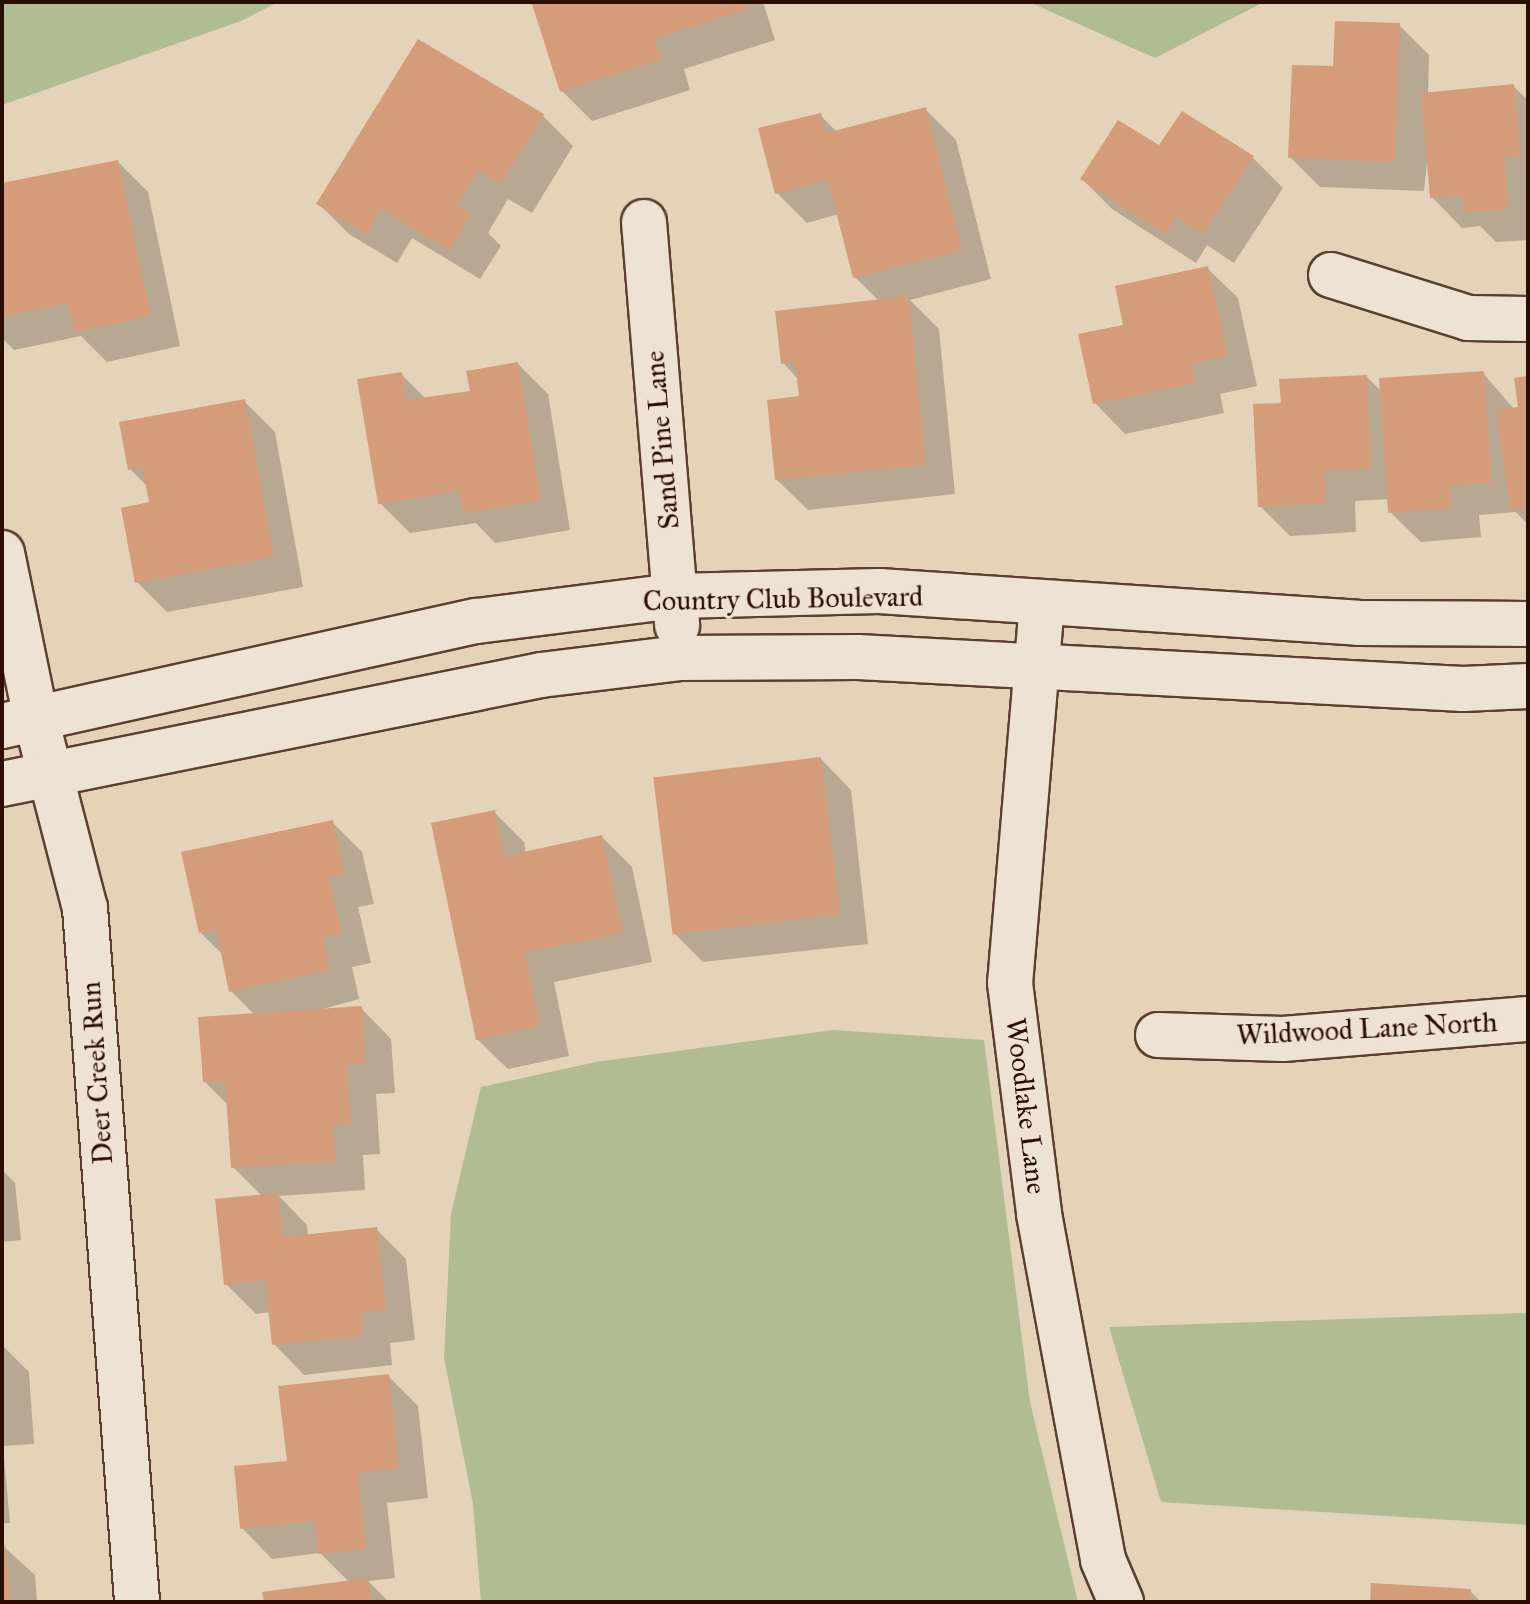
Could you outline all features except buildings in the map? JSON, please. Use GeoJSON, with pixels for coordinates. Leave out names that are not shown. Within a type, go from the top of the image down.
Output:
{"type":"FeatureCollection","features":[{"type":"Feature","properties":{"kind":"street","name":"Sand Pine Lane"},"geometry":{"type":"LineString","coordinates":[[644,222],[679,658]]}},
{"type":"Feature","properties":{"kind":"street"},"geometry":{"type":"LineString","coordinates":[[1331,275],[1468,318],[1528,319]]}},
{"type":"Feature","properties":{"kind":"street","name":"Deer Creek Run"},"geometry":{"type":"LineString","coordinates":[[2,553],[19,723],[50,774],[85,908],[137,1602]]}},
{"type":"Feature","properties":{"kind":"street","name":"Country Club Boulevard"},"geometry":{"type":"LineString","coordinates":[[19,723],[477,621],[675,596],[879,591],[1358,623],[1528,624]]}},
{"type":"Feature","properties":{"kind":"street","name":"Woodlake Lane"},"geometry":{"type":"LineString","coordinates":[[1042,603],[1010,983],[1039,1214],[1103,1560],[1121,1602]]}},
{"type":"Feature","properties":{"kind":"street","name":"Country Club Boulevard"},"geometry":{"type":"LineString","coordinates":[[2,784],[272,733],[541,675],[679,658],[858,657],[1463,689],[1528,686]]}},
{"type":"Feature","properties":{"kind":"street","name":"Wildwood Lane North"},"geometry":{"type":"LineString","coordinates":[[1158,1035],[1283,1039],[1528,1019]]}},
{"type":"Feature","properties":{"kind":"green space"},"geometry":{"type":"Polygon","coordinates":[[[2,2],[278,2],[241,21],[2,105],[2,2]]]}},
{"type":"Feature","properties":{"kind":"green space"},"geometry":{"type":"Polygon","coordinates":[[[1029,2],[1264,2],[1155,58],[1029,2]]]}},
{"type":"Feature","properties":{"kind":"green space"},"geometry":{"type":"Polygon","coordinates":[[[833,1030],[984,1040],[1030,1402],[1078,1602],[481,1602],[473,1504],[444,1358],[451,1214],[481,1087],[596,1062],[833,1030]]]}},
{"type":"Feature","properties":{"kind":"green space"},"geometry":{"type":"Polygon","coordinates":[[[1528,1313],[1528,1525],[1161,1502],[1109,1327],[1528,1313]]]}}]}
